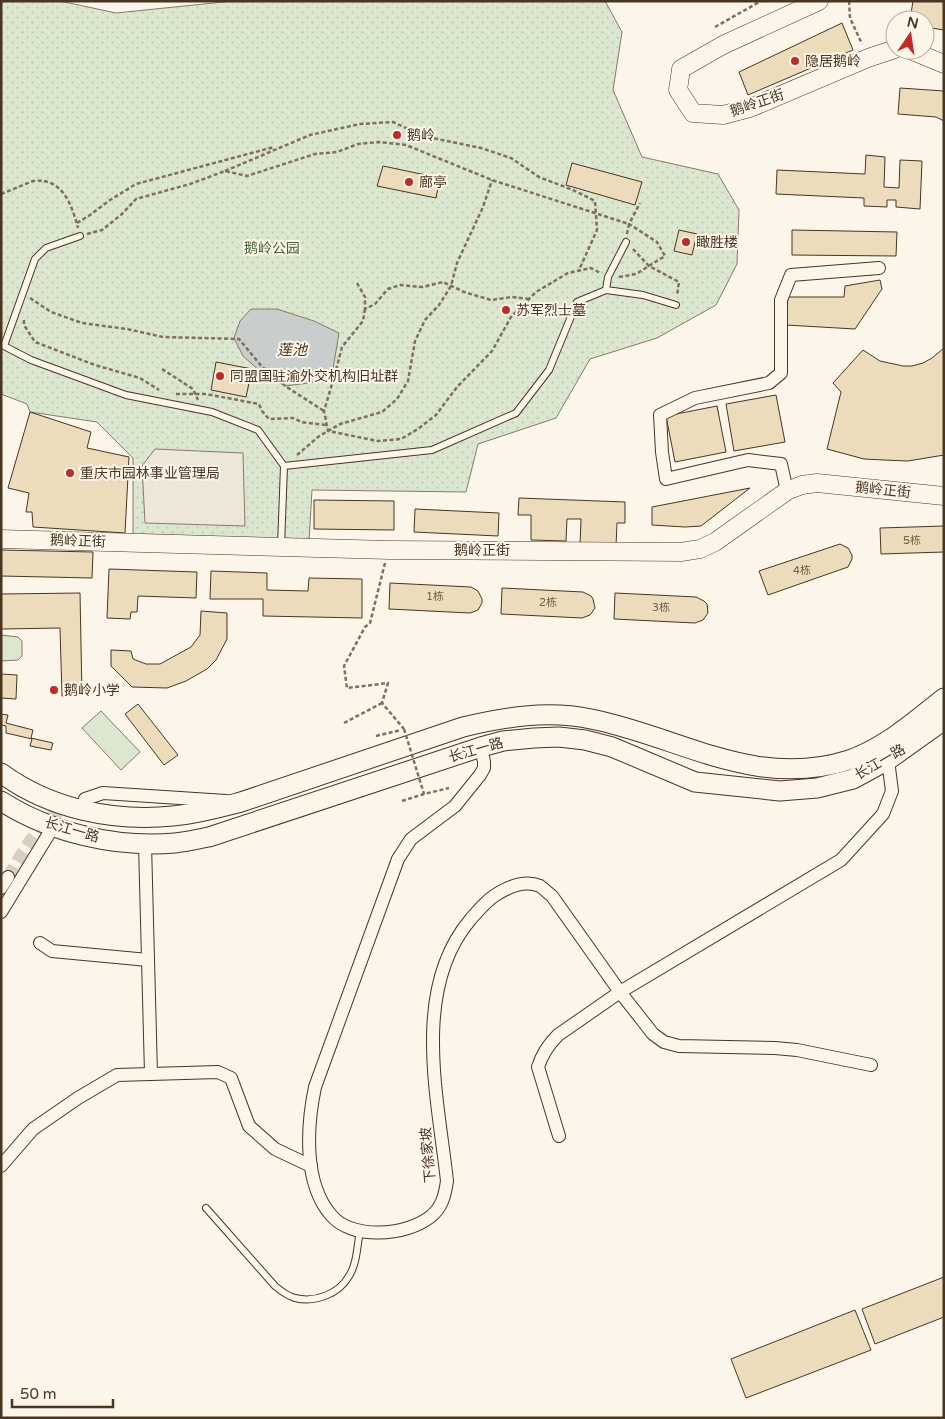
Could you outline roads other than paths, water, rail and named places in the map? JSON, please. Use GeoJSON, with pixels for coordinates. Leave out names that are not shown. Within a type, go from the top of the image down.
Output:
{"type":"FeatureCollection","features":[{"type":"Feature","properties":{"kind":"main road","name":"长江一路"},"geometry":{"type":"LineString","coordinates":[[1,773],[27,789],[53,801],[81,810],[111,816],[146,818],[173,816],[207,811],[241,802],[463,727],[496,719],[561,715],[589,718],[620,725],[718,758],[748,765],[779,768],[812,767],[848,760],[882,745],[944,698]]}},
{"type":"Feature","properties":{"kind":"main road","name":"长江一路"},"geometry":{"type":"LineString","coordinates":[[1,801],[20,814],[53,827],[84,836],[117,842],[144,844],[176,843],[209,837],[481,746],[503,741],[559,737],[585,740],[612,747],[695,782],[780,791],[817,788],[853,778],[888,760],[944,720]]}},
{"type":"Feature","properties":{"kind":"street","name":"鹅岭正街"},"geometry":{"type":"LineString","coordinates":[[819,1],[723,45],[680,70],[678,90],[693,113],[723,115],[750,108],[885,52]]}},
{"type":"Feature","properties":{"kind":"street"},"geometry":{"type":"LineString","coordinates":[[787,491],[781,464],[748,460],[666,479],[660,415],[695,398],[769,383],[781,373],[781,300],[791,275],[878,268]]}},
{"type":"Feature","properties":{"kind":"street","name":"鹅岭正街"},"geometry":{"type":"LineString","coordinates":[[1,539],[389,550],[681,552],[700,549],[715,542],[787,491],[802,485],[817,483],[944,496]]}},
{"type":"Feature","properties":{"kind":"street","name":"下徐家坡"},"geometry":{"type":"LineString","coordinates":[[481,746],[484,768],[480,775],[455,806],[411,839],[398,859],[315,1087],[310,1122],[311,1166],[322,1202],[331,1216],[345,1226],[360,1231],[379,1233],[415,1225],[430,1218],[440,1207],[448,1181],[434,1061],[435,1000],[440,974],[451,948],[465,926],[486,902],[505,888],[524,884],[539,886],[552,896],[620,992],[653,1034],[664,1042],[679,1046],[797,1050],[871,1065]]}},
{"type":"Feature","properties":{"kind":"street"},"geometry":{"type":"LineString","coordinates":[[559,1136],[538,1067],[541,1056],[558,1035],[620,992],[841,860],[883,814],[892,791],[888,760]]}},
{"type":"Feature","properties":{"kind":"street"},"geometry":{"type":"LineString","coordinates":[[85,798],[103,794],[241,802]]}},
{"type":"Feature","properties":{"kind":"street"},"geometry":{"type":"LineString","coordinates":[[1,912],[53,827]]}},
{"type":"Feature","properties":{"kind":"street"},"geometry":{"type":"LineString","coordinates":[[144,844],[151,1074]]}},
{"type":"Feature","properties":{"kind":"street"},"geometry":{"type":"LineString","coordinates":[[40,943],[52,951],[148,960]]}},
{"type":"Feature","properties":{"kind":"street"},"geometry":{"type":"LineString","coordinates":[[1,1166],[33,1129],[102,1082],[117,1075],[218,1072],[231,1078],[249,1126],[275,1149],[311,1166]]}},
{"type":"Feature","properties":{"kind":"lane"},"geometry":{"type":"LineString","coordinates":[[80,236],[46,248],[35,259],[4,346],[31,360],[126,395],[212,412],[258,430],[284,466],[281,547]]}},
{"type":"Feature","properties":{"kind":"lane"},"geometry":{"type":"LineString","coordinates":[[606,290],[608,277],[626,242]]}},
{"type":"Feature","properties":{"kind":"lane"},"geometry":{"type":"LineString","coordinates":[[284,466],[432,450],[516,412],[549,370],[577,302],[606,290],[643,295],[676,305]]}},
{"type":"Feature","properties":{"kind":"lane"},"geometry":{"type":"LineString","coordinates":[[206,1208],[275,1286],[294,1298],[320,1298],[343,1286],[350,1276],[354,1264],[360,1231]]}},
{"type":"Feature","properties":{"kind":"water","name":"莲池"},"geometry":{"type":"Polygon","coordinates":[[[251,309],[277,309],[314,321],[339,333],[332,375],[309,383],[285,386],[261,372],[243,356],[234,338],[240,321],[251,309]]]}},
{"type":"Feature","properties":{"kind":"tunnel"},"geometry":{"type":"LineString","coordinates":[[8,877],[34,835],[50,818],[71,805]]}},
{"type":"Feature","properties":{"kind":"place","name":"隐居鹅岭"},"geometry":{"type":"Point","coordinates":[795,61]}},
{"type":"Feature","properties":{"kind":"place","name":"鹅岭"},"geometry":{"type":"Point","coordinates":[397,135]}},
{"type":"Feature","properties":{"kind":"place","name":"廊亭"},"geometry":{"type":"Point","coordinates":[409,182]}},
{"type":"Feature","properties":{"kind":"place","name":"瞰胜楼"},"geometry":{"type":"Point","coordinates":[686,242]}},
{"type":"Feature","properties":{"kind":"place","name":"苏军烈士墓"},"geometry":{"type":"Point","coordinates":[506,310]}},
{"type":"Feature","properties":{"kind":"place","name":"同盟国驻渝外交机构旧址群"},"geometry":{"type":"Point","coordinates":[220,376]}},
{"type":"Feature","properties":{"kind":"place","name":"重庆市园林事业管理局"},"geometry":{"type":"Point","coordinates":[70,473]}},
{"type":"Feature","properties":{"kind":"place","name":"鹅岭小学"},"geometry":{"type":"Point","coordinates":[54,690]}},
{"type":"Feature","properties":{"kind":"park label","name":"鹅岭公园"},"geometry":{"type":"Point","coordinates":[272,248]}}]}
